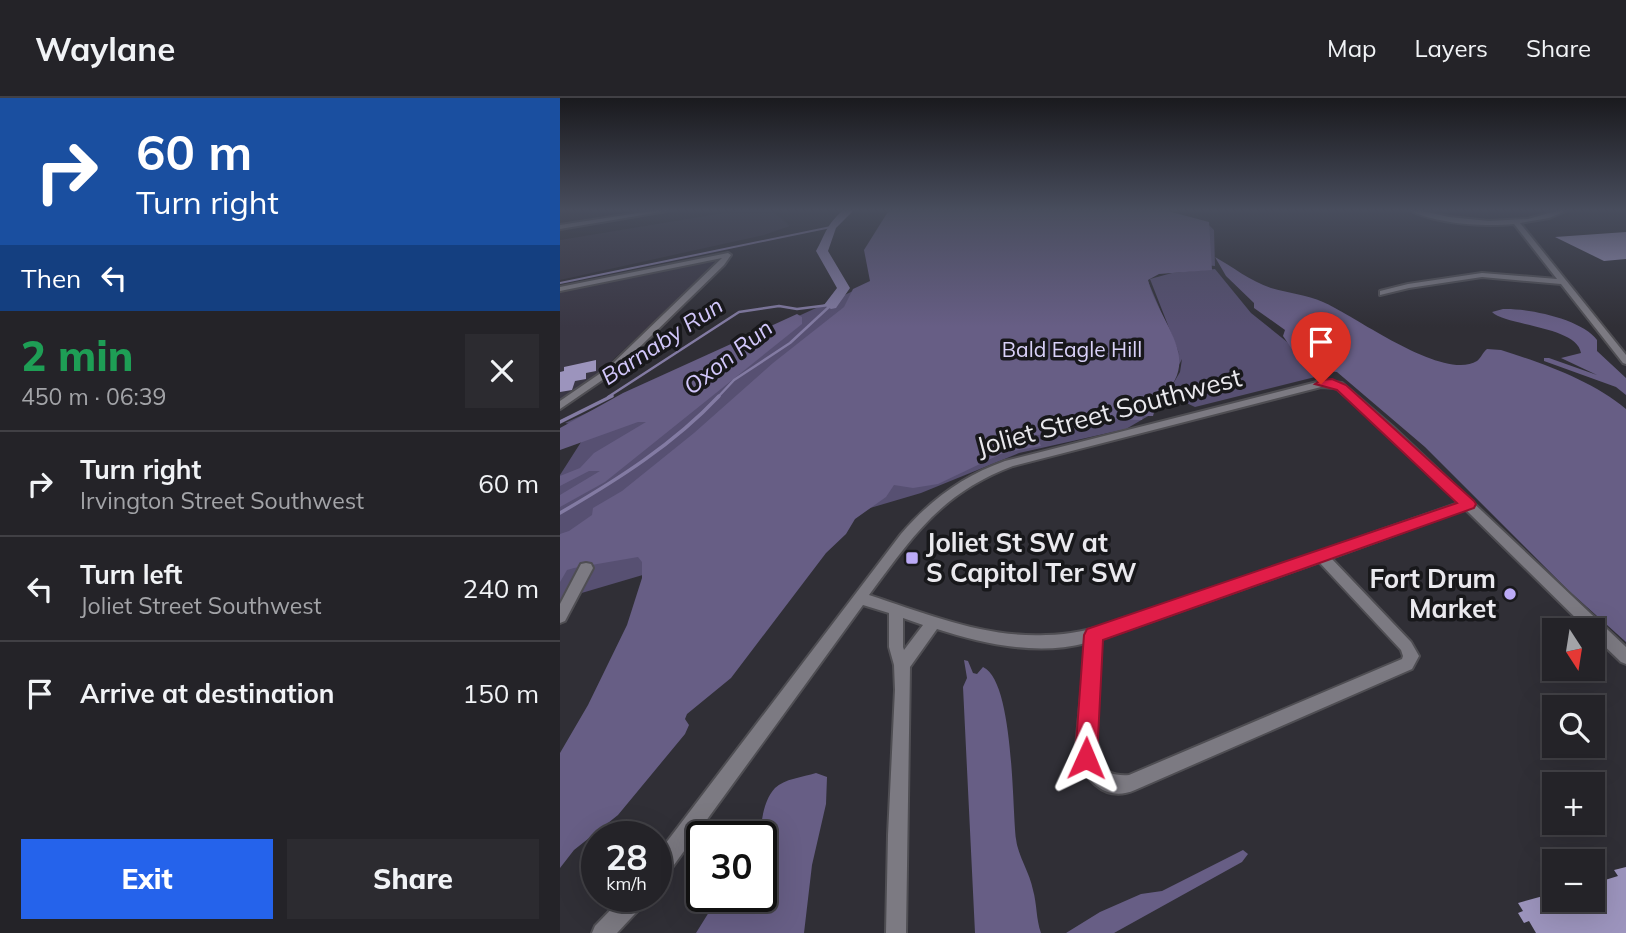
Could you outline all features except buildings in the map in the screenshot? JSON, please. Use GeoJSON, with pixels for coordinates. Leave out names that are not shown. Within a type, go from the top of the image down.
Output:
{"type":"FeatureCollection","features":[{"type":"Feature","properties":{"kind":"street"},"geometry":{"type":"LineString","coordinates":[[1538,249],[1626,361]]}},
{"type":"Feature","properties":{"kind":"street"},"geometry":{"type":"LineString","coordinates":[[560,289],[728,255],[722,264],[611,370],[560,406]]}},
{"type":"Feature","properties":{"kind":"street"},"geometry":{"type":"LineString","coordinates":[[1383,293],[1408,286],[1482,275],[1564,282]]}},
{"type":"Feature","properties":{"kind":"street","name":"Joliet Street Southwest"},"geometry":{"type":"LineString","coordinates":[[672,851],[922,516],[949,493],[978,476],[1009,463],[1325,383],[1342,387],[1468,504]]}},
{"type":"Feature","properties":{"kind":"street"},"geometry":{"type":"LineString","coordinates":[[860,598],[982,638],[1050,642],[1094,635],[1468,504],[1561,597],[1626,657]]}},
{"type":"Feature","properties":{"kind":"street"},"geometry":{"type":"LineString","coordinates":[[1094,635],[1086,758],[1099,778],[1113,784],[1129,784],[1408,664],[1410,656],[1406,646],[1321,556]]}},
{"type":"Feature","properties":{"kind":"street"},"geometry":{"type":"LineString","coordinates":[[560,617],[586,568]]}},
{"type":"Feature","properties":{"kind":"street"},"geometry":{"type":"LineString","coordinates":[[896,610],[896,647],[902,665],[896,933]]}},
{"type":"Feature","properties":{"kind":"street"},"geometry":{"type":"LineString","coordinates":[[902,665],[933,623]]}},
{"type":"Feature","properties":{"kind":"street"},"geometry":{"type":"LineString","coordinates":[[602,933],[622,912]]}},
{"type":"Feature","properties":{"kind":"shaded area"},"geometry":{"type":"Polygon","coordinates":[[[560,249],[701,249],[560,280],[560,249]]]}},
{"type":"Feature","properties":{"kind":"shaded area"},"geometry":{"type":"Polygon","coordinates":[[[710,260],[718,262],[591,380],[560,402],[560,291],[710,260]]]}},
{"type":"Feature","properties":{"kind":"green space","name":"Bald Eagle Hill"},"geometry":{"type":"Polygon","coordinates":[[[865,249],[1211,249],[1212,270],[1159,274],[1148,280],[1179,355],[1179,370],[1172,384],[1159,398],[1140,397],[1129,401],[1135,409],[1147,406],[1155,409],[1153,416],[1143,416],[1142,420],[1094,419],[1067,433],[1036,435],[1041,446],[1003,453],[938,484],[913,488],[894,485],[886,497],[855,519],[846,534],[826,553],[731,678],[687,714],[685,719],[689,725],[685,734],[618,815],[610,821],[581,821],[581,844],[560,868],[560,753],[588,705],[627,625],[642,578],[642,562],[638,557],[574,568],[567,570],[560,582],[560,534],[592,515],[593,508],[622,491],[694,433],[773,363],[844,307],[853,289],[870,281],[865,249]]]}},
{"type":"Feature","properties":{"kind":"green space","name":"Bald Eagle Hill"},"geometry":{"type":"Polygon","coordinates":[[[945,249],[1215,249],[1215,266],[1172,261],[1147,279],[1180,356],[1150,279],[1172,273],[1215,269],[1251,313],[1327,374],[1195,407],[1167,394],[1180,372],[1182,359],[1155,412],[1126,429],[1019,453],[921,493],[568,597],[560,604],[560,475],[590,428],[565,423],[945,249]]]}},
{"type":"Feature","properties":{"kind":"green space"},"geometry":{"type":"Polygon","coordinates":[[[1215,257],[1263,285],[1323,302],[1422,355],[1462,365],[1477,361],[1487,349],[1501,350],[1583,381],[1626,409],[1626,642],[1605,623],[1605,618],[1599,618],[1568,590],[1425,447],[1337,372],[1311,369],[1296,355],[1283,336],[1285,330],[1254,308],[1254,303],[1226,276],[1215,257]]]}},
{"type":"Feature","properties":{"kind":"green space"},"geometry":{"type":"Polygon","coordinates":[[[1503,309],[1526,310],[1554,316],[1580,326],[1597,340],[1597,351],[1626,378],[1626,395],[1616,387],[1544,361],[1544,358],[1549,358],[1597,375],[1561,358],[1581,353],[1577,344],[1555,332],[1511,321],[1492,312],[1503,309]]]}},
{"type":"Feature","properties":{"kind":"green space"},"geometry":{"type":"Polygon","coordinates":[[[797,314],[802,317],[802,324],[605,482],[560,507],[560,495],[600,471],[589,471],[560,486],[560,476],[580,468],[594,453],[646,422],[638,422],[560,450],[560,428],[623,393],[797,314]]]}},
{"type":"Feature","properties":{"kind":"green space"},"geometry":{"type":"Polygon","coordinates":[[[964,660],[968,661],[973,673],[977,674],[983,667],[993,677],[1001,695],[1010,746],[1016,839],[1031,884],[1041,933],[975,933],[963,687],[967,678],[964,660]]]}},
{"type":"Feature","properties":{"kind":"green space"},"geometry":{"type":"Polygon","coordinates":[[[816,773],[827,777],[826,804],[812,865],[804,933],[696,933],[709,912],[777,912],[777,821],[762,821],[768,798],[775,788],[816,773]]]}},
{"type":"Feature","properties":{"kind":"green space"},"geometry":{"type":"Polygon","coordinates":[[[1243,850],[1248,854],[1242,862],[1114,933],[1066,933],[1100,912],[1141,894],[1162,891],[1243,850]]]}},
{"type":"Feature","properties":{"kind":"waterway"},"geometry":{"type":"LineString","coordinates":[[560,283],[725,249]]}},
{"type":"Feature","properties":{"kind":"waterway","name":"Oxon Run"},"geometry":{"type":"LineString","coordinates":[[823,249],[844,288],[831,305]]}},
{"type":"Feature","properties":{"kind":"waterway","name":"Barnaby Run"},"geometry":{"type":"LineString","coordinates":[[608,397],[739,312],[779,306],[797,309],[829,305]]}},
{"type":"Feature","properties":{"kind":"waterway","name":"Oxon Run"},"geometry":{"type":"LineString","coordinates":[[718,397],[734,380],[790,343],[831,305]]}},
{"type":"Feature","properties":{"kind":"waterway","name":"Barnaby Run"},"geometry":{"type":"LineString","coordinates":[[560,422],[612,396]]}},
{"type":"Feature","properties":{"kind":"waterway","name":"Oxon Run"},"geometry":{"type":"LineString","coordinates":[[560,513],[644,460],[683,430],[718,397]]}},
{"type":"Feature","properties":{"kind":"place","name":"Joliet St SW at S Capitol Ter SW"},"geometry":{"type":"Point","coordinates":[912,558]}},
{"type":"Feature","properties":{"kind":"place","name":"Fort Drum Market"},"geometry":{"type":"Point","coordinates":[1510,594]}},
{"type":"Feature","properties":{"kind":"route"},"geometry":{"type":"LineString","coordinates":[[1086,758],[1094,635],[1468,504],[1342,387],[1332,383],[1321,384]]}}]}
